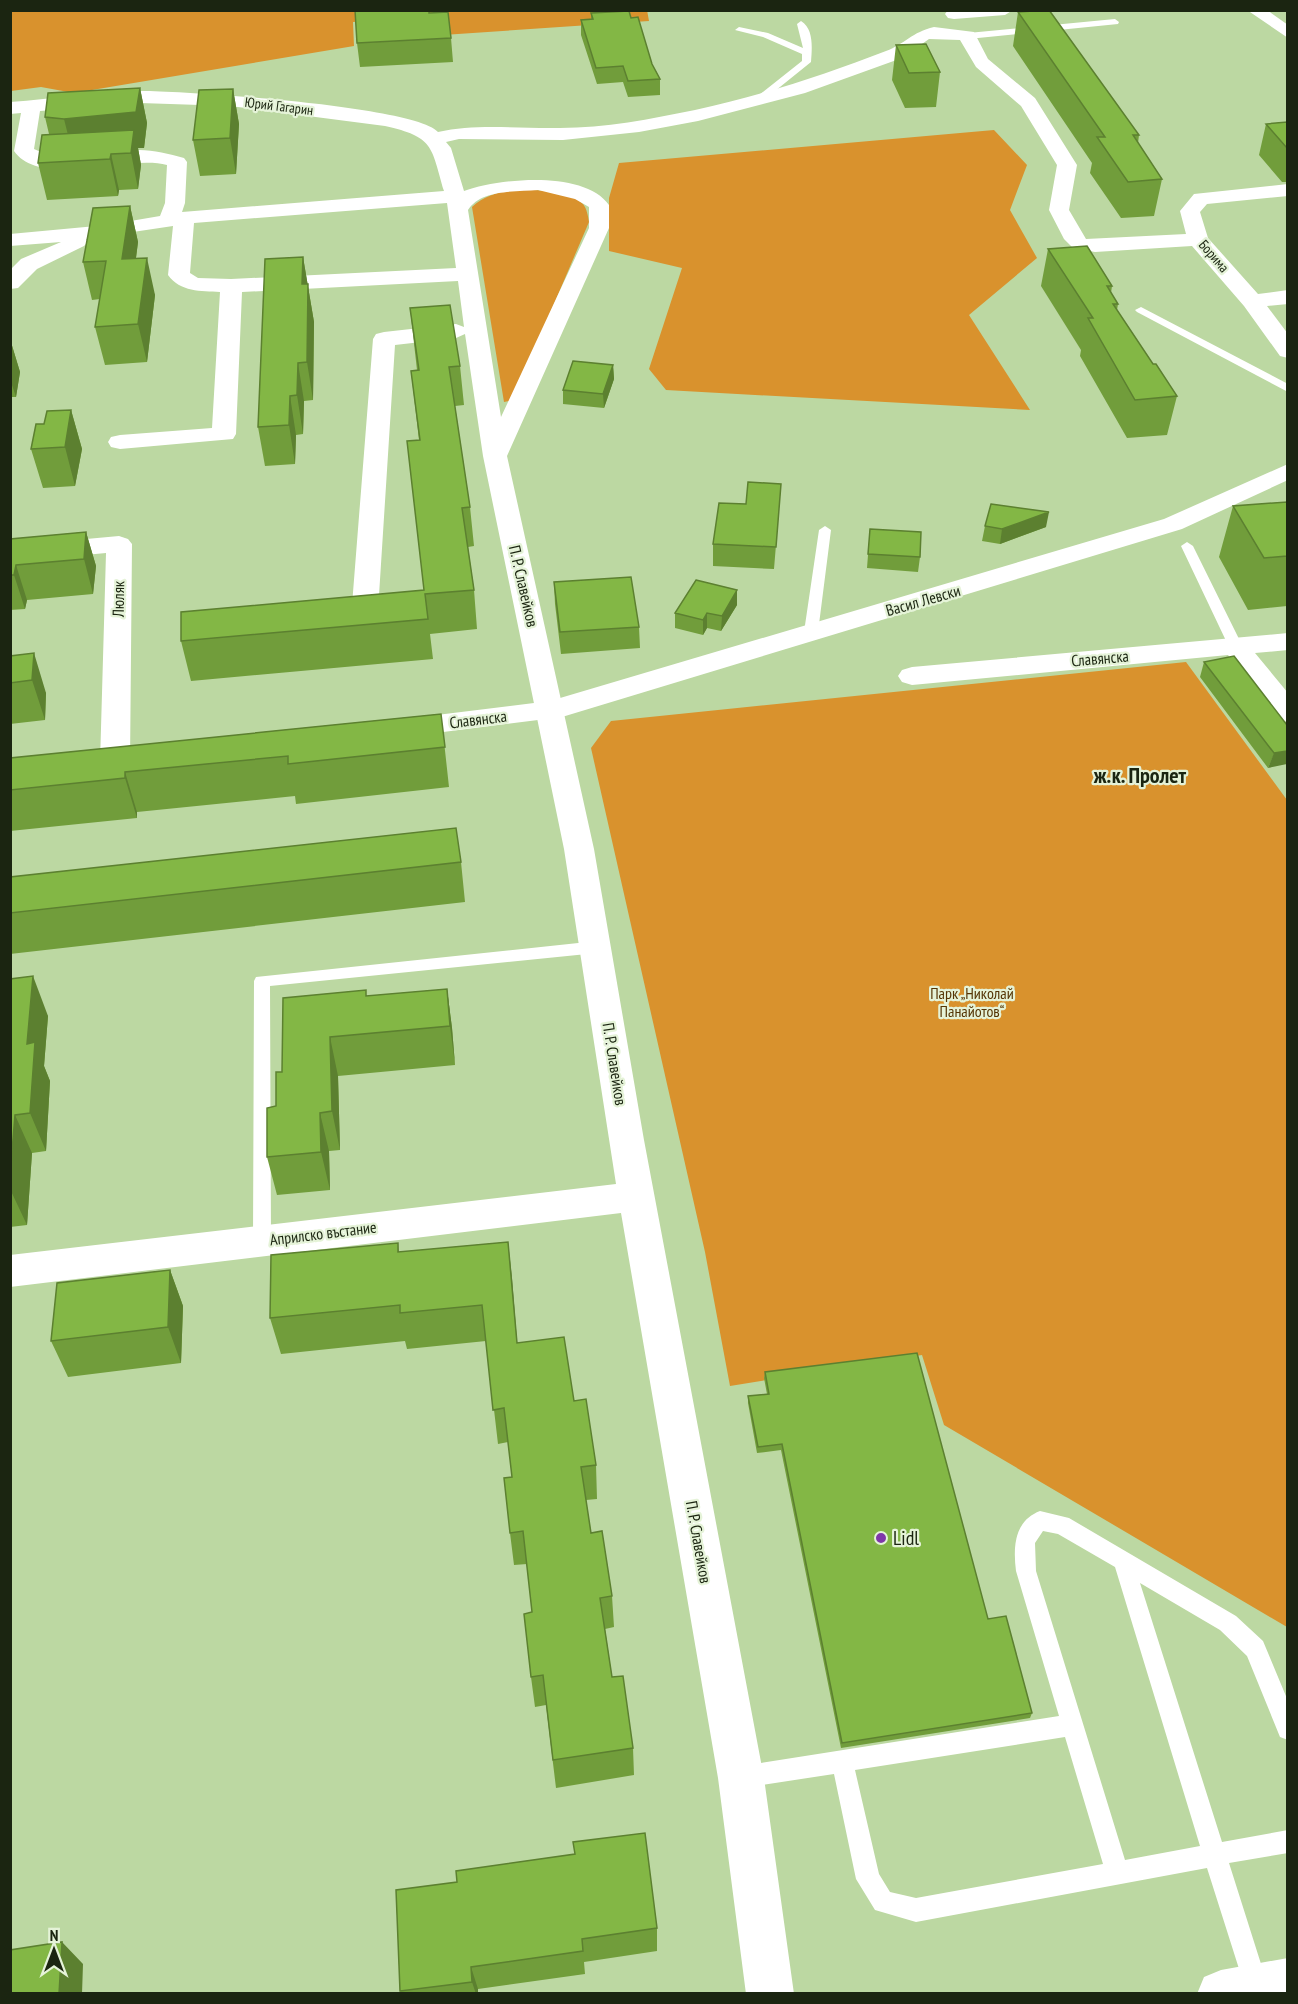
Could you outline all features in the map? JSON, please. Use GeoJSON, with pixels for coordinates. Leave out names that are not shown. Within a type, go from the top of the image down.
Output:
{"type":"FeatureCollection","features":[{"type":"Feature","properties":{"kind":"street"},"geometry":{"type":"LineString","coordinates":[[954,14],[1005,10]]}},
{"type":"Feature","properties":{"kind":"street"},"geometry":{"type":"LineString","coordinates":[[1255,10],[1287,33]]}},
{"type":"Feature","properties":{"kind":"street"},"geometry":{"type":"LineString","coordinates":[[435,140],[459,133],[563,134],[639,126],[757,101],[896,54],[923,35],[934,32],[968,36],[970,49],[983,67],[1023,96],[1067,165],[1059,210],[1074,239],[1080,244],[1095,246],[1198,240]]}},
{"type":"Feature","properties":{"kind":"street","name":"Юрий Гагарин"},"geometry":{"type":"LineString","coordinates":[[10,108],[140,97],[230,100],[384,120],[415,127],[435,140]]}},
{"type":"Feature","properties":{"kind":"street"},"geometry":{"type":"LineString","coordinates":[[32,105],[24,151],[36,160],[54,164],[152,157],[177,162],[175,203],[179,275],[193,284],[231,286],[468,274]]}},
{"type":"Feature","properties":{"kind":"street","name":"П. Р. Славейков"},"geometry":{"type":"LineString","coordinates":[[435,140],[441,147],[457,203],[495,456],[552,710],[597,947],[636,1196],[741,1778],[770,1994]]}},
{"type":"Feature","properties":{"kind":"street"},"geometry":{"type":"LineString","coordinates":[[10,240],[106,231],[176,220],[457,203],[487,189],[538,184],[582,194],[599,205],[599,228],[495,456]]}},
{"type":"Feature","properties":{"kind":"street","name":"Борима"},"geometry":{"type":"LineString","coordinates":[[1287,190],[1202,198],[1190,211],[1198,240],[1252,301],[1287,351]]}},
{"type":"Feature","properties":{"kind":"street"},"geometry":{"type":"LineString","coordinates":[[10,283],[29,264],[63,247],[106,231]]}},
{"type":"Feature","properties":{"kind":"street"},"geometry":{"type":"LineString","coordinates":[[120,442],[224,434],[231,286]]}},
{"type":"Feature","properties":{"kind":"street"},"geometry":{"type":"LineString","coordinates":[[1252,301],[1287,297]]}},
{"type":"Feature","properties":{"kind":"street"},"geometry":{"type":"LineString","coordinates":[[318,617],[365,611],[384,339],[476,329]]}},
{"type":"Feature","properties":{"kind":"street","name":"Васил Левски"},"geometry":{"type":"LineString","coordinates":[[552,710],[1173,524],[1287,471]]}},
{"type":"Feature","properties":{"kind":"street","name":"Люляк"},"geometry":{"type":"LineString","coordinates":[[10,554],[119,544],[115,763]]}},
{"type":"Feature","properties":{"kind":"street","name":"Славянска"},"geometry":{"type":"LineString","coordinates":[[912,676],[1287,641]]}},
{"type":"Feature","properties":{"kind":"street"},"geometry":{"type":"LineString","coordinates":[[1236,645],[1287,713]]}},
{"type":"Feature","properties":{"kind":"street","name":"Славянска"},"geometry":{"type":"LineString","coordinates":[[375,732],[552,710]]}},
{"type":"Feature","properties":{"kind":"street","name":"Априлско въстание"},"geometry":{"type":"LineString","coordinates":[[10,1271],[636,1196]]}},
{"type":"Feature","properties":{"kind":"lane"},"geometry":{"type":"LineString","coordinates":[[968,36],[1115,22]]}},
{"type":"Feature","properties":{"kind":"lane"},"geometry":{"type":"LineString","coordinates":[[757,101],[807,63],[808,42],[801,24]]}},
{"type":"Feature","properties":{"kind":"lane"},"geometry":{"type":"LineString","coordinates":[[739,30],[765,35],[807,52]]}},
{"type":"Feature","properties":{"kind":"lane"},"geometry":{"type":"LineString","coordinates":[[1141,310],[1287,389]]}},
{"type":"Feature","properties":{"kind":"lane"},"geometry":{"type":"LineString","coordinates":[[811,632],[825,530]]}},
{"type":"Feature","properties":{"kind":"lane"},"geometry":{"type":"LineString","coordinates":[[1187,546],[1236,645]]}},
{"type":"Feature","properties":{"kind":"lane"},"geometry":{"type":"LineString","coordinates":[[262,1240],[262,981],[597,947]]}},
{"type":"Feature","properties":{"kind":"lane"},"geometry":{"type":"LineString","coordinates":[[1117,1872],[1026,1570],[1023,1546],[1028,1530],[1040,1521],[1062,1525],[1228,1623],[1255,1649],[1287,1729]]}},
{"type":"Feature","properties":{"kind":"lane"},"geometry":{"type":"LineString","coordinates":[[1123,1561],[1255,1987]]}},
{"type":"Feature","properties":{"kind":"lane"},"geometry":{"type":"LineString","coordinates":[[741,1778],[1072,1725]]}},
{"type":"Feature","properties":{"kind":"lane"},"geometry":{"type":"LineString","coordinates":[[842,1761],[868,1880],[883,1902],[915,1910],[1212,1853],[1287,1841]]}},
{"type":"Feature","properties":{"kind":"green space"},"geometry":{"type":"Polygon","coordinates":[[[647,10],[649,21],[443,35],[440,18],[353,22],[354,46],[74,93],[41,87],[11,91],[10,11],[647,10]]]}},
{"type":"Feature","properties":{"kind":"green space"},"geometry":{"type":"Polygon","coordinates":[[[994,130],[1027,165],[1010,210],[1037,258],[969,315],[1030,410],[666,390],[649,369],[682,268],[609,251],[609,198],[619,163],[994,130]]]}},
{"type":"Feature","properties":{"kind":"green space"},"geometry":{"type":"Polygon","coordinates":[[[519,189],[570,196],[583,204],[589,222],[513,400],[504,402],[472,207],[488,196],[519,189]]]}},
{"type":"Feature","properties":{"kind":"green space","name":"Парк „Николай Панайотов“"},"geometry":{"type":"Polygon","coordinates":[[[1186,662],[1287,800],[1287,1627],[944,1425],[922,1355],[730,1386],[705,1252],[591,748],[611,721],[1186,662]]]}},
{"type":"Feature","properties":{"kind":"building"},"geometry":{"type":"Polygon","coordinates":[[[355,10],[448,12],[451,38],[357,43],[355,10]]]}},
{"type":"Feature","properties":{"kind":"building"},"geometry":{"type":"Polygon","coordinates":[[[1049,10],[1139,135],[1133,135],[1162,179],[1128,182],[1097,137],[1105,137],[1018,12],[1049,10]]]}},
{"type":"Feature","properties":{"kind":"building"},"geometry":{"type":"Polygon","coordinates":[[[629,11],[631,18],[638,17],[652,64],[660,79],[628,81],[623,66],[596,68],[581,20],[593,19],[591,13],[629,11]]]}},
{"type":"Feature","properties":{"kind":"building"},"geometry":{"type":"Polygon","coordinates":[[[926,44],[940,72],[909,73],[896,45],[926,44]]]}},
{"type":"Feature","properties":{"kind":"building"},"geometry":{"type":"Polygon","coordinates":[[[140,88],[136,112],[64,119],[45,117],[48,93],[140,88]]]}},
{"type":"Feature","properties":{"kind":"building"},"geometry":{"type":"Polygon","coordinates":[[[233,89],[230,138],[193,140],[199,90],[233,89]]]}},
{"type":"Feature","properties":{"kind":"building"},"geometry":{"type":"Polygon","coordinates":[[[1287,122],[1287,148],[1266,124],[1287,122]]]}},
{"type":"Feature","properties":{"kind":"building"},"geometry":{"type":"Polygon","coordinates":[[[134,130],[131,153],[111,154],[110,159],[38,163],[42,135],[134,130]]]}},
{"type":"Feature","properties":{"kind":"building"},"geometry":{"type":"Polygon","coordinates":[[[130,206],[122,259],[147,258],[138,324],[95,327],[106,261],[83,262],[93,208],[130,206]]]}},
{"type":"Feature","properties":{"kind":"building"},"geometry":{"type":"Polygon","coordinates":[[[1087,246],[1112,286],[1107,286],[1118,304],[1113,304],[1177,396],[1135,400],[1088,318],[1093,318],[1048,249],[1087,246]]]}},
{"type":"Feature","properties":{"kind":"building"},"geometry":{"type":"Polygon","coordinates":[[[303,257],[302,284],[308,284],[307,362],[298,363],[297,395],[290,396],[289,425],[258,427],[265,259],[303,257]]]}},
{"type":"Feature","properties":{"kind":"building"},"geometry":{"type":"Polygon","coordinates":[[[450,305],[460,366],[449,367],[470,507],[462,508],[474,590],[425,594],[428,619],[181,641],[181,612],[424,590],[407,441],[420,440],[411,371],[419,370],[410,308],[450,305]]]}},
{"type":"Feature","properties":{"kind":"building"},"geometry":{"type":"Polygon","coordinates":[[[573,361],[613,365],[603,394],[563,390],[573,361]]]}},
{"type":"Feature","properties":{"kind":"building"},"geometry":{"type":"Polygon","coordinates":[[[71,410],[65,447],[31,449],[36,424],[44,424],[47,411],[71,410]]]}},
{"type":"Feature","properties":{"kind":"building"},"geometry":{"type":"Polygon","coordinates":[[[748,482],[781,484],[776,547],[713,544],[719,503],[746,504],[748,482]]]}},
{"type":"Feature","properties":{"kind":"building"},"geometry":{"type":"Polygon","coordinates":[[[1287,502],[1287,556],[1264,558],[1233,506],[1287,502]]]}},
{"type":"Feature","properties":{"kind":"building"},"geometry":{"type":"Polygon","coordinates":[[[991,504],[1049,512],[1002,529],[985,526],[991,504]]]}},
{"type":"Feature","properties":{"kind":"building"},"geometry":{"type":"Polygon","coordinates":[[[870,529],[921,532],[920,557],[868,554],[870,529]]]}},
{"type":"Feature","properties":{"kind":"building"},"geometry":{"type":"Polygon","coordinates":[[[86,532],[84,559],[16,565],[14,575],[10,575],[10,539],[86,532]]]}},
{"type":"Feature","properties":{"kind":"building"},"geometry":{"type":"Polygon","coordinates":[[[631,577],[639,627],[560,632],[554,582],[631,577]]]}},
{"type":"Feature","properties":{"kind":"building"},"geometry":{"type":"Polygon","coordinates":[[[696,580],[737,590],[722,616],[707,613],[703,620],[675,613],[696,580]]]}},
{"type":"Feature","properties":{"kind":"building"},"geometry":{"type":"Polygon","coordinates":[[[34,653],[32,680],[10,683],[10,656],[34,653]]]}},
{"type":"Feature","properties":{"kind":"building"},"geometry":{"type":"Polygon","coordinates":[[[1234,656],[1287,725],[1287,751],[1274,753],[1204,662],[1234,656]]]}},
{"type":"Feature","properties":{"kind":"building"},"geometry":{"type":"Polygon","coordinates":[[[441,714],[445,747],[288,764],[288,756],[125,772],[125,778],[10,790],[10,758],[441,714]]]}},
{"type":"Feature","properties":{"kind":"building"},"geometry":{"type":"Polygon","coordinates":[[[456,828],[461,862],[10,913],[10,877],[456,828]]]}},
{"type":"Feature","properties":{"kind":"building"},"geometry":{"type":"Polygon","coordinates":[[[33,976],[27,1044],[35,1042],[30,1113],[15,1115],[10,1176],[10,979],[33,976]]]}},
{"type":"Feature","properties":{"kind":"building"},"geometry":{"type":"Polygon","coordinates":[[[447,989],[450,1026],[330,1037],[332,1111],[320,1113],[321,1152],[267,1157],[267,1108],[276,1106],[276,1072],[282,1072],[283,998],[366,990],[366,996],[447,989]]]}},
{"type":"Feature","properties":{"kind":"building"},"geometry":{"type":"Polygon","coordinates":[[[508,1242],[517,1343],[564,1337],[574,1401],[586,1399],[596,1465],[581,1467],[591,1533],[602,1531],[612,1596],[600,1598],[612,1677],[623,1676],[633,1748],[553,1760],[543,1675],[531,1677],[524,1614],[532,1612],[523,1531],[510,1533],[504,1478],[512,1477],[504,1408],[493,1410],[482,1305],[400,1313],[400,1305],[270,1318],[271,1255],[398,1243],[398,1252],[508,1242]]]}},
{"type":"Feature","properties":{"kind":"building"},"geometry":{"type":"Polygon","coordinates":[[[170,1270],[168,1327],[51,1341],[57,1283],[170,1270]]]}},
{"type":"Feature","properties":{"kind":"building","name":"Lidl"},"geometry":{"type":"Polygon","coordinates":[[[917,1353],[988,1619],[1006,1616],[1032,1713],[842,1743],[782,1444],[758,1447],[748,1396],[769,1394],[765,1372],[917,1353]]]}},
{"type":"Feature","properties":{"kind":"building"},"geometry":{"type":"Polygon","coordinates":[[[645,1833],[657,1928],[582,1939],[583,1951],[471,1967],[472,1982],[400,1991],[396,1890],[457,1882],[456,1871],[575,1854],[573,1842],[645,1833]]]}},
{"type":"Feature","properties":{"kind":"building"},"geometry":{"type":"Polygon","coordinates":[[[62,1942],[59,1994],[10,1994],[10,1950],[62,1942]]]}},
{"type":"Feature","properties":{"kind":"place","name":"Lidl"},"geometry":{"type":"Point","coordinates":[881,1538]}},
{"type":"Feature","properties":{"kind":"district","name":"ж.к. Пролет"},"geometry":{"type":"Point","coordinates":[1140,775]}}]}
